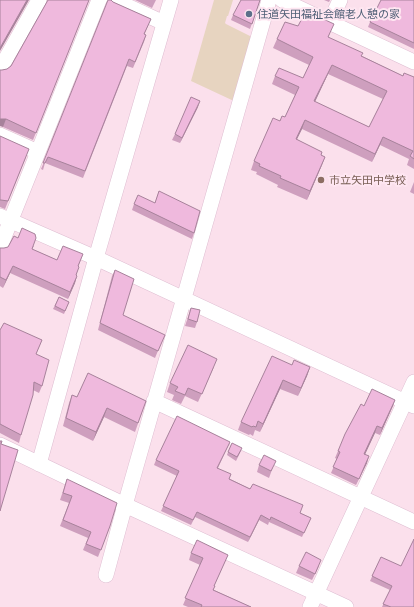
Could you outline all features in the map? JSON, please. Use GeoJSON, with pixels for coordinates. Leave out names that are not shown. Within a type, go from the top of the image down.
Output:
{"type":"FeatureCollection","features":[{"type":"Feature","properties":{"kind":"street"},"geometry":{"type":"LineString","coordinates":[[0,69],[40,0]]}},
{"type":"Feature","properties":{"kind":"street"},"geometry":{"type":"LineString","coordinates":[[0,247],[6,218],[38,152],[99,0]]}},
{"type":"Feature","properties":{"kind":"street"},"geometry":{"type":"LineString","coordinates":[[114,0],[164,23]]}},
{"type":"Feature","properties":{"kind":"street"},"geometry":{"type":"LineString","coordinates":[[39,464],[96,258],[171,0]]}},
{"type":"Feature","properties":{"kind":"street"},"geometry":{"type":"LineString","coordinates":[[106,576],[268,0]]}},
{"type":"Feature","properties":{"kind":"street"},"geometry":{"type":"LineString","coordinates":[[282,0],[414,62]]}},
{"type":"Feature","properties":{"kind":"street"},"geometry":{"type":"LineString","coordinates":[[330,22],[340,0]]}},
{"type":"Feature","properties":{"kind":"street"},"geometry":{"type":"LineString","coordinates":[[0,135],[38,152]]}},
{"type":"Feature","properties":{"kind":"street"},"geometry":{"type":"LineString","coordinates":[[6,218],[183,298],[409,404]]}},
{"type":"Feature","properties":{"kind":"street"},"geometry":{"type":"LineString","coordinates":[[310,607],[360,497],[409,404],[414,382]]}},
{"type":"Feature","properties":{"kind":"street"},"geometry":{"type":"LineString","coordinates":[[154,401],[414,522]]}},
{"type":"Feature","properties":{"kind":"street"},"geometry":{"type":"LineString","coordinates":[[0,445],[125,505],[346,607]]}},
{"type":"Feature","properties":{"kind":"shaded area"},"geometry":{"type":"Polygon","coordinates":[[[214,0],[233,0],[225,23],[254,38],[236,102],[191,81],[214,0]]]}},
{"type":"Feature","properties":{"kind":"building"},"geometry":{"type":"Polygon","coordinates":[[[0,0],[27,0],[0,48],[0,0]]]}},
{"type":"Feature","properties":{"kind":"building"},"geometry":{"type":"Polygon","coordinates":[[[48,0],[89,0],[36,133],[6,119],[0,119],[0,70],[7,69],[11,66],[48,0]]]}},
{"type":"Feature","properties":{"kind":"building"},"geometry":{"type":"Polygon","coordinates":[[[108,0],[111,0],[151,19],[144,34],[146,35],[135,62],[129,59],[85,171],[48,157],[45,163],[43,163],[108,0]]]}},
{"type":"Feature","properties":{"kind":"building"},"geometry":{"type":"Polygon","coordinates":[[[241,0],[260,0],[252,24],[233,15],[241,0]]]}},
{"type":"Feature","properties":{"kind":"building"},"geometry":{"type":"Polygon","coordinates":[[[381,0],[414,0],[414,43],[370,22],[381,0]]]}},
{"type":"Feature","properties":{"kind":"building"},"geometry":{"type":"Polygon","coordinates":[[[306,11],[334,24],[328,37],[363,53],[361,56],[403,76],[404,73],[414,77],[414,159],[410,156],[413,151],[383,137],[375,154],[305,120],[296,139],[322,152],[321,155],[325,157],[310,191],[280,178],[281,176],[259,166],[260,164],[254,161],[273,118],[280,121],[282,116],[285,117],[299,87],[275,76],[279,68],[303,78],[313,57],[277,39],[285,22],[298,26],[306,11]],[[332,65],[314,101],[369,127],[387,91],[332,65]]]}},
{"type":"Feature","properties":{"kind":"building"},"geometry":{"type":"Polygon","coordinates":[[[191,97],[200,101],[182,138],[175,134],[191,97]]]}},
{"type":"Feature","properties":{"kind":"building"},"geometry":{"type":"Polygon","coordinates":[[[0,136],[29,149],[8,201],[0,200],[0,136]]]}},
{"type":"Feature","properties":{"kind":"building"},"geometry":{"type":"Polygon","coordinates":[[[159,191],[200,211],[194,233],[134,204],[138,195],[155,203],[159,191]]]}},
{"type":"Feature","properties":{"kind":"building"},"geometry":{"type":"Polygon","coordinates":[[[22,228],[35,234],[36,238],[32,249],[57,260],[63,246],[83,254],[78,266],[77,276],[70,292],[13,266],[6,280],[0,277],[0,248],[8,247],[14,236],[18,238],[22,228]]]}},
{"type":"Feature","properties":{"kind":"building"},"geometry":{"type":"Polygon","coordinates":[[[115,270],[134,279],[123,315],[165,335],[158,351],[100,323],[115,270]]]}},
{"type":"Feature","properties":{"kind":"building"},"geometry":{"type":"Polygon","coordinates":[[[59,297],[69,302],[65,311],[55,306],[59,297]]]}},
{"type":"Feature","properties":{"kind":"building"},"geometry":{"type":"Polygon","coordinates":[[[191,308],[200,310],[197,322],[188,319],[191,308]]]}},
{"type":"Feature","properties":{"kind":"building"},"geometry":{"type":"Polygon","coordinates":[[[4,323],[42,340],[36,354],[49,360],[42,386],[34,382],[33,395],[21,435],[0,424],[0,330],[4,323]]]}},
{"type":"Feature","properties":{"kind":"building"},"geometry":{"type":"Polygon","coordinates":[[[188,345],[217,359],[202,394],[188,388],[185,395],[175,391],[178,387],[170,383],[188,345]]]}},
{"type":"Feature","properties":{"kind":"building"},"geometry":{"type":"Polygon","coordinates":[[[272,356],[292,365],[294,360],[310,367],[301,388],[283,380],[263,424],[258,421],[256,427],[252,427],[241,422],[272,356]]]}},
{"type":"Feature","properties":{"kind":"building"},"geometry":{"type":"Polygon","coordinates":[[[88,373],[146,401],[138,423],[107,408],[96,432],[66,418],[72,395],[77,397],[88,373]]]}},
{"type":"Feature","properties":{"kind":"building"},"geometry":{"type":"Polygon","coordinates":[[[372,389],[395,400],[382,428],[377,426],[364,454],[369,456],[359,479],[333,467],[340,452],[338,451],[345,434],[361,404],[364,406],[372,389]]]}},
{"type":"Feature","properties":{"kind":"building"},"geometry":{"type":"Polygon","coordinates":[[[177,416],[230,442],[217,468],[231,474],[229,479],[250,489],[253,484],[303,505],[300,513],[311,518],[304,533],[271,517],[270,520],[261,515],[250,537],[197,512],[193,520],[163,506],[179,471],[156,460],[177,416]]]}},
{"type":"Feature","properties":{"kind":"building"},"geometry":{"type":"Polygon","coordinates":[[[0,441],[2,441],[1,444],[18,450],[0,511],[0,441]]]}},
{"type":"Feature","properties":{"kind":"building"},"geometry":{"type":"Polygon","coordinates":[[[232,443],[242,448],[237,457],[228,452],[232,443]]]}},
{"type":"Feature","properties":{"kind":"building"},"geometry":{"type":"Polygon","coordinates":[[[264,455],[276,461],[271,471],[259,465],[264,455]]]}},
{"type":"Feature","properties":{"kind":"building"},"geometry":{"type":"Polygon","coordinates":[[[67,479],[117,503],[101,550],[86,544],[91,532],[63,520],[72,496],[63,493],[67,479]]]}},
{"type":"Feature","properties":{"kind":"building"},"geometry":{"type":"Polygon","coordinates":[[[414,539],[414,607],[391,607],[383,604],[392,586],[372,576],[381,557],[401,566],[414,539]]]}},
{"type":"Feature","properties":{"kind":"building"},"geometry":{"type":"Polygon","coordinates":[[[197,540],[228,555],[213,590],[251,607],[201,607],[202,605],[185,598],[203,558],[191,553],[197,540]]]}},
{"type":"Feature","properties":{"kind":"building"},"geometry":{"type":"Polygon","coordinates":[[[306,552],[321,560],[315,574],[299,566],[306,552]]]}},
{"type":"Feature","properties":{"kind":"place","name":"住道矢田福祉会館老人憩の家"},"geometry":{"type":"Point","coordinates":[249,14]}},
{"type":"Feature","properties":{"kind":"place","name":"市立矢田中学校"},"geometry":{"type":"Point","coordinates":[321,180]}}]}
